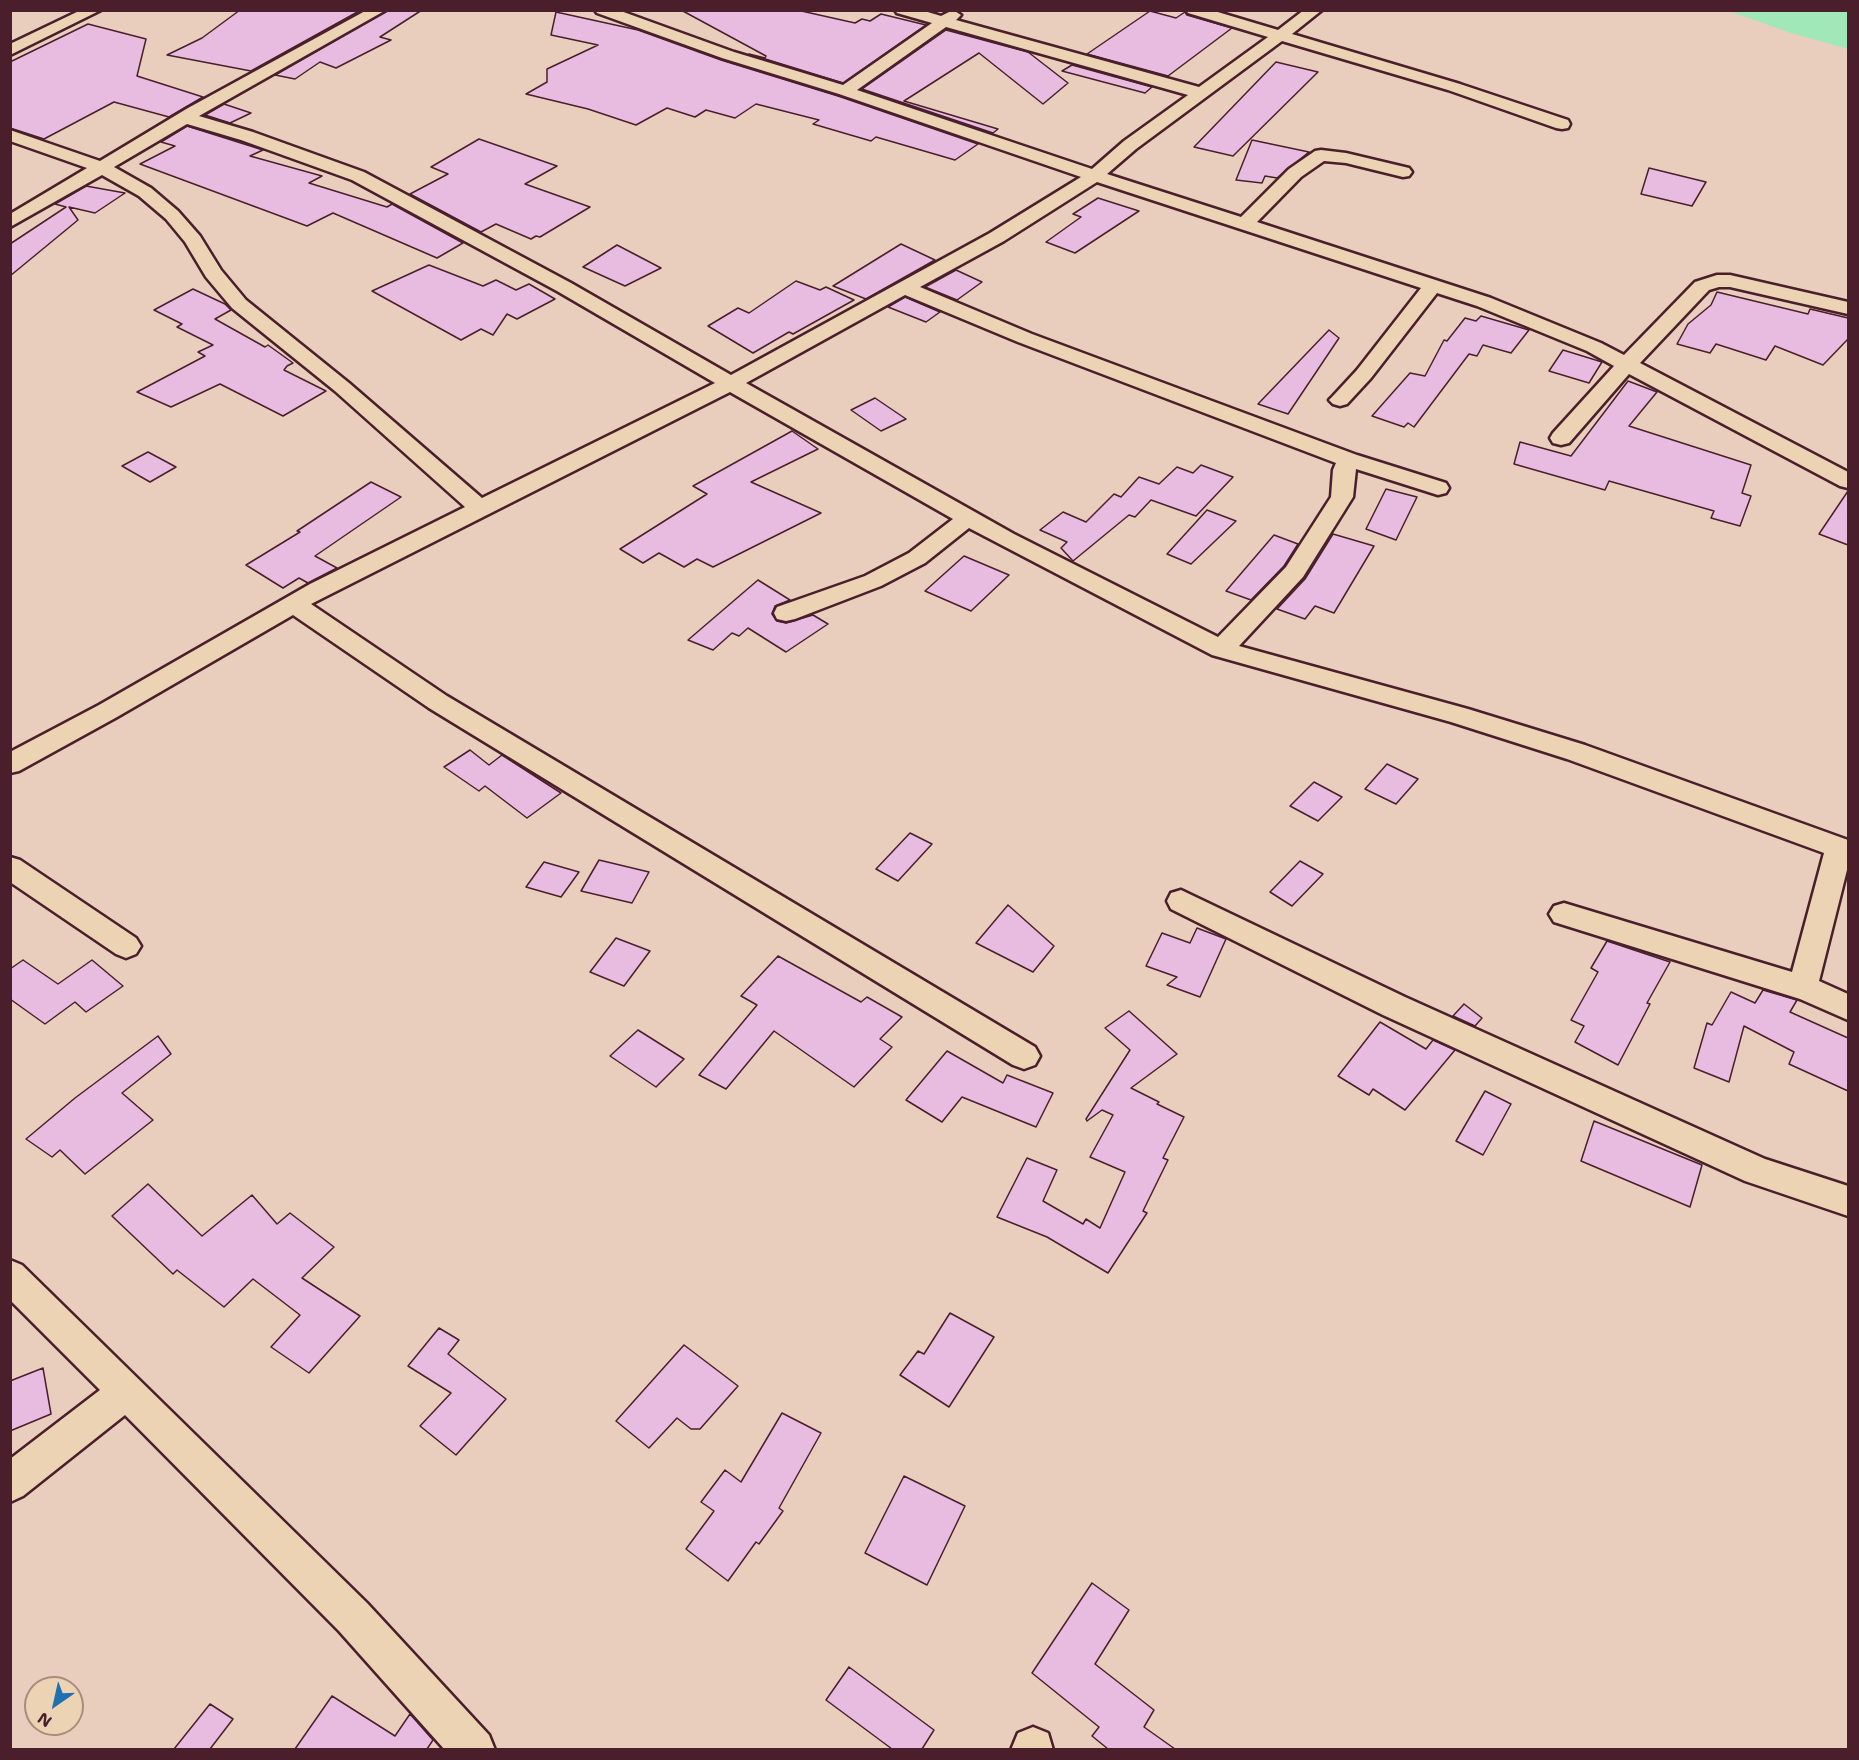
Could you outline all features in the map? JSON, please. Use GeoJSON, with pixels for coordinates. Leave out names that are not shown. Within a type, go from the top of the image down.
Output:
{"type":"FeatureCollection","features":[{"type":"Feature","properties":{"kind":"street"},"geometry":{"type":"LineString","coordinates":[[10,50],[94,10]]}},
{"type":"Feature","properties":{"kind":"street"},"geometry":{"type":"LineString","coordinates":[[10,222],[186,118],[379,10]]}},
{"type":"Feature","properties":{"kind":"street"},"geometry":{"type":"LineString","coordinates":[[602,10],[728,55],[845,91],[1095,176],[1484,302],[1594,347],[1848,481]]}},
{"type":"Feature","properties":{"kind":"street"},"geometry":{"type":"LineString","coordinates":[[902,10],[1200,93]]}},
{"type":"Feature","properties":{"kind":"street"},"geometry":{"type":"LineString","coordinates":[[845,91],[959,10]]}},
{"type":"Feature","properties":{"kind":"street"},"geometry":{"type":"LineString","coordinates":[[1193,10],[1454,87],[1562,124]]}},
{"type":"Feature","properties":{"kind":"street"},"geometry":{"type":"LineString","coordinates":[[10,764],[108,711],[294,604],[731,383],[997,237],[1095,176],[1130,145],[1315,10]]}},
{"type":"Feature","properties":{"kind":"street"},"geometry":{"type":"LineString","coordinates":[[186,118],[247,136],[358,176],[564,287],[968,518],[1107,593],[1221,650],[1459,715],[1576,752],[1844,849],[1804,982],[1808,989]]}},
{"type":"Feature","properties":{"kind":"street"},"geometry":{"type":"LineString","coordinates":[[10,135],[103,168],[145,192],[172,215],[193,240],[213,273],[239,304],[342,387],[481,508]]}},
{"type":"Feature","properties":{"kind":"street"},"geometry":{"type":"LineString","coordinates":[[1245,224],[1295,173],[1321,155],[1346,158],[1403,172]]}},
{"type":"Feature","properties":{"kind":"street"},"geometry":{"type":"LineString","coordinates":[[1561,438],[1627,364],[1702,286],[1718,281],[1752,285],[1848,308]]}},
{"type":"Feature","properties":{"kind":"street"},"geometry":{"type":"LineString","coordinates":[[1340,400],[1364,374],[1433,285]]}},
{"type":"Feature","properties":{"kind":"street"},"geometry":{"type":"LineString","coordinates":[[905,288],[1025,338],[1349,460],[1438,488]]}},
{"type":"Feature","properties":{"kind":"street"},"geometry":{"type":"LineString","coordinates":[[1221,650],[1294,572],[1342,497],[1344,470],[1349,460]]}},
{"type":"Feature","properties":{"kind":"street"},"geometry":{"type":"LineString","coordinates":[[786,613],[873,581],[917,558],[968,518]]}},
{"type":"Feature","properties":{"kind":"street"},"geometry":{"type":"LineString","coordinates":[[294,604],[438,702],[1024,1056]]}},
{"type":"Feature","properties":{"kind":"street"},"geometry":{"type":"LineString","coordinates":[[10,867],[126,946]]}},
{"type":"Feature","properties":{"kind":"street"},"geometry":{"type":"LineString","coordinates":[[1181,901],[1394,1006],[1757,1171],[1848,1201]]}},
{"type":"Feature","properties":{"kind":"street"},"geometry":{"type":"LineString","coordinates":[[1564,914],[1808,989],[1848,1008]]}},
{"type":"Feature","properties":{"kind":"street"},"geometry":{"type":"LineString","coordinates":[[10,1276],[353,1617],[474,1749]]}},
{"type":"Feature","properties":{"kind":"street"},"geometry":{"type":"LineString","coordinates":[[10,1483],[126,1392]]}},
{"type":"Feature","properties":{"kind":"green space"},"geometry":{"type":"Polygon","coordinates":[[[1729,11],[1848,11],[1848,49],[1791,33],[1729,11]]]}},
{"type":"Feature","properties":{"kind":"building"},"geometry":{"type":"Polygon","coordinates":[[[240,10],[361,10],[251,71],[167,55],[202,38],[240,10]]]}},
{"type":"Feature","properties":{"kind":"building"},"geometry":{"type":"Polygon","coordinates":[[[388,10],[422,10],[380,37],[391,40],[336,68],[320,62],[295,79],[275,75],[388,10]]]}},
{"type":"Feature","properties":{"kind":"building"},"geometry":{"type":"Polygon","coordinates":[[[681,10],[797,10],[855,23],[862,19],[870,21],[881,14],[926,25],[843,83],[749,54],[765,58],[766,56],[681,10]]]}},
{"type":"Feature","properties":{"kind":"building"},"geometry":{"type":"Polygon","coordinates":[[[1150,11],[1176,18],[1185,12],[1187,15],[1232,28],[1168,76],[1087,54],[1150,11]]]}},
{"type":"Feature","properties":{"kind":"building"},"geometry":{"type":"Polygon","coordinates":[[[556,12],[638,30],[721,60],[838,96],[978,144],[955,160],[876,137],[871,141],[813,124],[819,120],[756,104],[735,118],[706,110],[695,117],[667,108],[636,125],[588,109],[526,94],[547,82],[547,69],[598,45],[551,35],[556,12]]]}},
{"type":"Feature","properties":{"kind":"building"},"geometry":{"type":"Polygon","coordinates":[[[88,24],[146,39],[137,76],[203,97],[169,117],[114,102],[44,139],[10,128],[10,62],[88,24]]]}},
{"type":"Feature","properties":{"kind":"building"},"geometry":{"type":"Polygon","coordinates":[[[946,30],[1028,52],[1068,83],[1043,104],[979,53],[904,101],[998,129],[993,133],[862,89],[946,30]]]}},
{"type":"Feature","properties":{"kind":"building"},"geometry":{"type":"Polygon","coordinates":[[[1276,62],[1318,72],[1233,156],[1194,147],[1276,62]]]}},
{"type":"Feature","properties":{"kind":"building"},"geometry":{"type":"Polygon","coordinates":[[[1072,65],[1152,87],[1145,93],[1062,71],[1072,65]]]}},
{"type":"Feature","properties":{"kind":"building"},"geometry":{"type":"Polygon","coordinates":[[[224,104],[251,113],[230,123],[205,115],[224,104]]]}},
{"type":"Feature","properties":{"kind":"building"},"geometry":{"type":"Polygon","coordinates":[[[187,126],[263,150],[250,156],[322,176],[309,183],[387,207],[392,204],[463,243],[437,258],[333,213],[307,226],[140,164],[175,146],[161,142],[187,126]]]}},
{"type":"Feature","properties":{"kind":"building"},"geometry":{"type":"Polygon","coordinates":[[[479,139],[557,166],[525,184],[590,207],[540,237],[536,236],[531,239],[496,224],[481,232],[410,194],[448,174],[431,167],[479,139]]]}},
{"type":"Feature","properties":{"kind":"building"},"geometry":{"type":"Polygon","coordinates":[[[1252,140],[1309,152],[1277,178],[1265,176],[1262,183],[1236,180],[1252,140]]]}},
{"type":"Feature","properties":{"kind":"building"},"geometry":{"type":"Polygon","coordinates":[[[1649,168],[1706,182],[1692,206],[1641,194],[1649,168]]]}},
{"type":"Feature","properties":{"kind":"building"},"geometry":{"type":"Polygon","coordinates":[[[86,186],[125,193],[95,213],[69,207],[78,220],[10,276],[10,244],[66,207],[55,204],[86,186]]]}},
{"type":"Feature","properties":{"kind":"building"},"geometry":{"type":"Polygon","coordinates":[[[1098,198],[1139,211],[1075,253],[1046,242],[1081,217],[1073,214],[1098,198]]]}},
{"type":"Feature","properties":{"kind":"building"},"geometry":{"type":"Polygon","coordinates":[[[901,244],[935,260],[866,299],[833,286],[901,244]]]}},
{"type":"Feature","properties":{"kind":"building"},"geometry":{"type":"Polygon","coordinates":[[[617,245],[661,268],[625,286],[583,267],[617,245]]]}},
{"type":"Feature","properties":{"kind":"building"},"geometry":{"type":"Polygon","coordinates":[[[429,265],[483,286],[496,280],[516,290],[529,284],[555,299],[517,319],[507,314],[493,335],[481,329],[461,340],[372,291],[429,265]]]}},
{"type":"Feature","properties":{"kind":"building"},"geometry":{"type":"Polygon","coordinates":[[[956,270],[982,282],[957,300],[925,287],[956,270]]]}},
{"type":"Feature","properties":{"kind":"building"},"geometry":{"type":"Polygon","coordinates":[[[796,281],[820,290],[826,287],[854,300],[793,334],[789,332],[753,353],[708,326],[738,308],[749,313],[796,281]]]}},
{"type":"Feature","properties":{"kind":"building"},"geometry":{"type":"Polygon","coordinates":[[[193,289],[225,304],[231,310],[215,319],[265,347],[268,345],[293,363],[284,370],[326,391],[283,416],[220,384],[171,407],[137,392],[205,356],[198,352],[213,345],[177,327],[182,324],[154,310],[193,289]]]}},
{"type":"Feature","properties":{"kind":"building"},"geometry":{"type":"Polygon","coordinates":[[[1717,292],[1808,314],[1810,309],[1848,318],[1848,339],[1823,365],[1775,346],[1766,360],[1716,344],[1710,353],[1677,344],[1688,324],[1711,305],[1717,292]]]}},
{"type":"Feature","properties":{"kind":"building"},"geometry":{"type":"Polygon","coordinates":[[[905,297],[940,312],[926,322],[888,307],[905,297]]]}},
{"type":"Feature","properties":{"kind":"building"},"geometry":{"type":"Polygon","coordinates":[[[1481,316],[1529,330],[1511,353],[1483,345],[1477,356],[1469,354],[1414,427],[1408,423],[1404,427],[1372,416],[1410,373],[1425,376],[1444,340],[1447,341],[1465,318],[1476,321],[1481,316]]]}},
{"type":"Feature","properties":{"kind":"building"},"geometry":{"type":"Polygon","coordinates":[[[1329,330],[1339,338],[1288,414],[1258,404],[1329,330]]]}},
{"type":"Feature","properties":{"kind":"building"},"geometry":{"type":"Polygon","coordinates":[[[1563,350],[1602,362],[1589,383],[1549,371],[1563,350]]]}},
{"type":"Feature","properties":{"kind":"building"},"geometry":{"type":"Polygon","coordinates":[[[1628,381],[1657,392],[1629,426],[1751,465],[1742,493],[1751,496],[1740,526],[1711,518],[1714,511],[1609,481],[1605,490],[1514,464],[1520,442],[1571,456],[1628,381]]]}},
{"type":"Feature","properties":{"kind":"building"},"geometry":{"type":"Polygon","coordinates":[[[875,398],[906,419],[881,431],[851,410],[875,398]]]}},
{"type":"Feature","properties":{"kind":"building"},"geometry":{"type":"Polygon","coordinates":[[[792,431],[818,449],[751,482],[821,513],[713,567],[697,559],[684,567],[659,553],[643,563],[620,549],[707,494],[693,486],[792,431]]]}},
{"type":"Feature","properties":{"kind":"building"},"geometry":{"type":"Polygon","coordinates":[[[148,452],[176,467],[150,482],[122,466],[148,452]]]}},
{"type":"Feature","properties":{"kind":"building"},"geometry":{"type":"Polygon","coordinates":[[[1201,465],[1233,477],[1196,516],[1151,500],[1135,517],[1129,515],[1073,561],[1061,548],[1067,542],[1040,530],[1063,512],[1086,522],[1114,494],[1121,497],[1139,477],[1159,484],[1177,467],[1193,473],[1201,465]]]}},
{"type":"Feature","properties":{"kind":"building"},"geometry":{"type":"Polygon","coordinates":[[[371,482],[401,497],[315,556],[337,568],[308,583],[299,578],[283,588],[246,565],[300,532],[297,531],[371,482]]]}},
{"type":"Feature","properties":{"kind":"building"},"geometry":{"type":"Polygon","coordinates":[[[1386,489],[1417,497],[1396,540],[1366,529],[1386,489]]]}},
{"type":"Feature","properties":{"kind":"building"},"geometry":{"type":"Polygon","coordinates":[[[1848,491],[1848,545],[1819,534],[1848,491]]]}},
{"type":"Feature","properties":{"kind":"building"},"geometry":{"type":"Polygon","coordinates":[[[1207,510],[1236,521],[1191,564],[1167,554],[1207,510]]]}},
{"type":"Feature","properties":{"kind":"building"},"geometry":{"type":"Polygon","coordinates":[[[1333,534],[1374,546],[1334,613],[1315,606],[1305,619],[1277,609],[1305,579],[1333,534]]]}},
{"type":"Feature","properties":{"kind":"building"},"geometry":{"type":"Polygon","coordinates":[[[1274,535],[1298,544],[1284,566],[1251,600],[1226,591],[1274,535]]]}},
{"type":"Feature","properties":{"kind":"building"},"geometry":{"type":"Polygon","coordinates":[[[964,556],[1009,575],[971,611],[925,591],[964,556]]]}},
{"type":"Feature","properties":{"kind":"building"},"geometry":{"type":"Polygon","coordinates":[[[758,580],[790,600],[775,606],[772,614],[777,621],[786,623],[813,615],[828,624],[786,652],[748,628],[739,636],[732,633],[713,650],[688,640],[758,580]]]}},
{"type":"Feature","properties":{"kind":"building"},"geometry":{"type":"Polygon","coordinates":[[[470,750],[489,765],[502,755],[561,793],[527,818],[485,786],[479,791],[444,767],[470,750]]]}},
{"type":"Feature","properties":{"kind":"building"},"geometry":{"type":"Polygon","coordinates":[[[1387,764],[1418,779],[1396,804],[1365,789],[1387,764]]]}},
{"type":"Feature","properties":{"kind":"building"},"geometry":{"type":"Polygon","coordinates":[[[1314,782],[1342,797],[1318,821],[1290,806],[1314,782]]]}},
{"type":"Feature","properties":{"kind":"building"},"geometry":{"type":"Polygon","coordinates":[[[910,833],[932,844],[898,881],[876,869],[910,833]]]}},
{"type":"Feature","properties":{"kind":"building"},"geometry":{"type":"Polygon","coordinates":[[[599,860],[649,872],[632,903],[581,891],[599,860]]]}},
{"type":"Feature","properties":{"kind":"building"},"geometry":{"type":"Polygon","coordinates":[[[1300,861],[1323,874],[1292,906],[1270,892],[1300,861]]]}},
{"type":"Feature","properties":{"kind":"building"},"geometry":{"type":"Polygon","coordinates":[[[544,862],[579,872],[561,897],[526,887],[544,862]]]}},
{"type":"Feature","properties":{"kind":"building"},"geometry":{"type":"Polygon","coordinates":[[[1008,905],[1054,946],[1033,972],[976,943],[1008,905]]]}},
{"type":"Feature","properties":{"kind":"building"},"geometry":{"type":"Polygon","coordinates":[[[1197,928],[1226,939],[1200,997],[1167,985],[1177,977],[1146,966],[1162,933],[1190,943],[1197,928]]]}},
{"type":"Feature","properties":{"kind":"building"},"geometry":{"type":"Polygon","coordinates":[[[616,938],[650,951],[624,986],[590,972],[616,938]]]}},
{"type":"Feature","properties":{"kind":"building"},"geometry":{"type":"Polygon","coordinates":[[[1607,941],[1670,962],[1647,1003],[1650,1004],[1618,1065],[1575,1042],[1584,1026],[1571,1020],[1598,972],[1591,968],[1607,941]]]}},
{"type":"Feature","properties":{"kind":"building"},"geometry":{"type":"Polygon","coordinates":[[[778,956],[861,1002],[867,997],[902,1017],[880,1039],[892,1047],[854,1087],[774,1031],[726,1089],[699,1075],[757,1005],[741,996],[778,956]]]}},
{"type":"Feature","properties":{"kind":"building"},"geometry":{"type":"Polygon","coordinates":[[[23,960],[58,984],[92,960],[123,986],[86,1012],[75,1002],[45,1024],[10,999],[10,969],[23,960]]]}},
{"type":"Feature","properties":{"kind":"building"},"geometry":{"type":"Polygon","coordinates":[[[1763,990],[1797,1000],[1790,1012],[1848,1038],[1848,1091],[1789,1064],[1794,1052],[1744,1026],[1729,1082],[1694,1068],[1707,1023],[1712,1025],[1731,992],[1755,1003],[1763,990]]]}},
{"type":"Feature","properties":{"kind":"building"},"geometry":{"type":"Polygon","coordinates":[[[1464,1004],[1482,1018],[1475,1026],[1453,1016],[1464,1004]]]}},
{"type":"Feature","properties":{"kind":"building"},"geometry":{"type":"Polygon","coordinates":[[[1129,1011],[1177,1054],[1131,1088],[1184,1117],[1163,1158],[1168,1160],[1143,1211],[1147,1213],[1108,1273],[1047,1237],[997,1217],[1027,1158],[1057,1170],[1043,1201],[1083,1224],[1086,1219],[1100,1228],[1125,1172],[1090,1157],[1113,1115],[1102,1110],[1087,1121],[1086,1119],[1130,1050],[1105,1028],[1129,1011]]]}},
{"type":"Feature","properties":{"kind":"building"},"geometry":{"type":"Polygon","coordinates":[[[1380,1022],[1426,1049],[1433,1040],[1455,1050],[1405,1110],[1373,1089],[1369,1095],[1338,1076],[1380,1022]]]}},
{"type":"Feature","properties":{"kind":"building"},"geometry":{"type":"Polygon","coordinates":[[[638,1030],[684,1059],[656,1087],[610,1056],[638,1030]]]}},
{"type":"Feature","properties":{"kind":"building"},"geometry":{"type":"Polygon","coordinates":[[[158,1036],[171,1054],[122,1093],[153,1120],[85,1174],[60,1150],[52,1157],[26,1139],[75,1098],[158,1036]]]}},
{"type":"Feature","properties":{"kind":"building"},"geometry":{"type":"Polygon","coordinates":[[[947,1051],[1003,1083],[1007,1075],[1053,1093],[1036,1127],[962,1097],[942,1122],[906,1100],[947,1051]]]}},
{"type":"Feature","properties":{"kind":"building"},"geometry":{"type":"Polygon","coordinates":[[[1485,1091],[1511,1104],[1483,1155],[1456,1141],[1485,1091]]]}},
{"type":"Feature","properties":{"kind":"building"},"geometry":{"type":"Polygon","coordinates":[[[1594,1121],[1702,1165],[1690,1207],[1581,1161],[1594,1121]]]}},
{"type":"Feature","properties":{"kind":"building"},"geometry":{"type":"Polygon","coordinates":[[[148,1184],[202,1236],[252,1195],[277,1224],[290,1213],[334,1247],[302,1278],[360,1316],[309,1373],[271,1347],[300,1315],[253,1279],[224,1307],[177,1270],[173,1274],[112,1216],[148,1184]]]}},
{"type":"Feature","properties":{"kind":"building"},"geometry":{"type":"Polygon","coordinates":[[[950,1313],[994,1337],[949,1407],[900,1375],[918,1351],[924,1354],[950,1313]]]}},
{"type":"Feature","properties":{"kind":"building"},"geometry":{"type":"Polygon","coordinates":[[[439,1328],[459,1340],[448,1354],[506,1399],[456,1455],[420,1426],[451,1393],[408,1366],[439,1328]]]}},
{"type":"Feature","properties":{"kind":"building"},"geometry":{"type":"Polygon","coordinates":[[[684,1345],[738,1386],[700,1429],[691,1429],[677,1418],[649,1448],[616,1421],[684,1345]]]}},
{"type":"Feature","properties":{"kind":"building"},"geometry":{"type":"Polygon","coordinates":[[[43,1368],[51,1414],[10,1431],[10,1381],[43,1368]]]}},
{"type":"Feature","properties":{"kind":"building"},"geometry":{"type":"Polygon","coordinates":[[[782,1413],[821,1433],[779,1508],[783,1511],[759,1544],[756,1542],[728,1581],[686,1549],[714,1511],[701,1502],[725,1470],[741,1482],[782,1413]]]}},
{"type":"Feature","properties":{"kind":"building"},"geometry":{"type":"Polygon","coordinates":[[[904,1476],[965,1506],[927,1585],[865,1553],[904,1476]]]}},
{"type":"Feature","properties":{"kind":"building"},"geometry":{"type":"Polygon","coordinates":[[[1092,1583],[1129,1610],[1095,1664],[1154,1710],[1144,1727],[1175,1749],[1108,1749],[1092,1736],[1099,1727],[1032,1673],[1092,1583]]]}},
{"type":"Feature","properties":{"kind":"building"},"geometry":{"type":"Polygon","coordinates":[[[849,1667],[934,1730],[922,1749],[892,1749],[826,1700],[849,1667]]]}},
{"type":"Feature","properties":{"kind":"building"},"geometry":{"type":"Polygon","coordinates":[[[332,1696],[395,1736],[410,1714],[433,1740],[427,1749],[295,1749],[332,1696]]]}},
{"type":"Feature","properties":{"kind":"building"},"geometry":{"type":"Polygon","coordinates":[[[210,1704],[233,1719],[210,1749],[174,1749],[210,1704]]]}}]}
